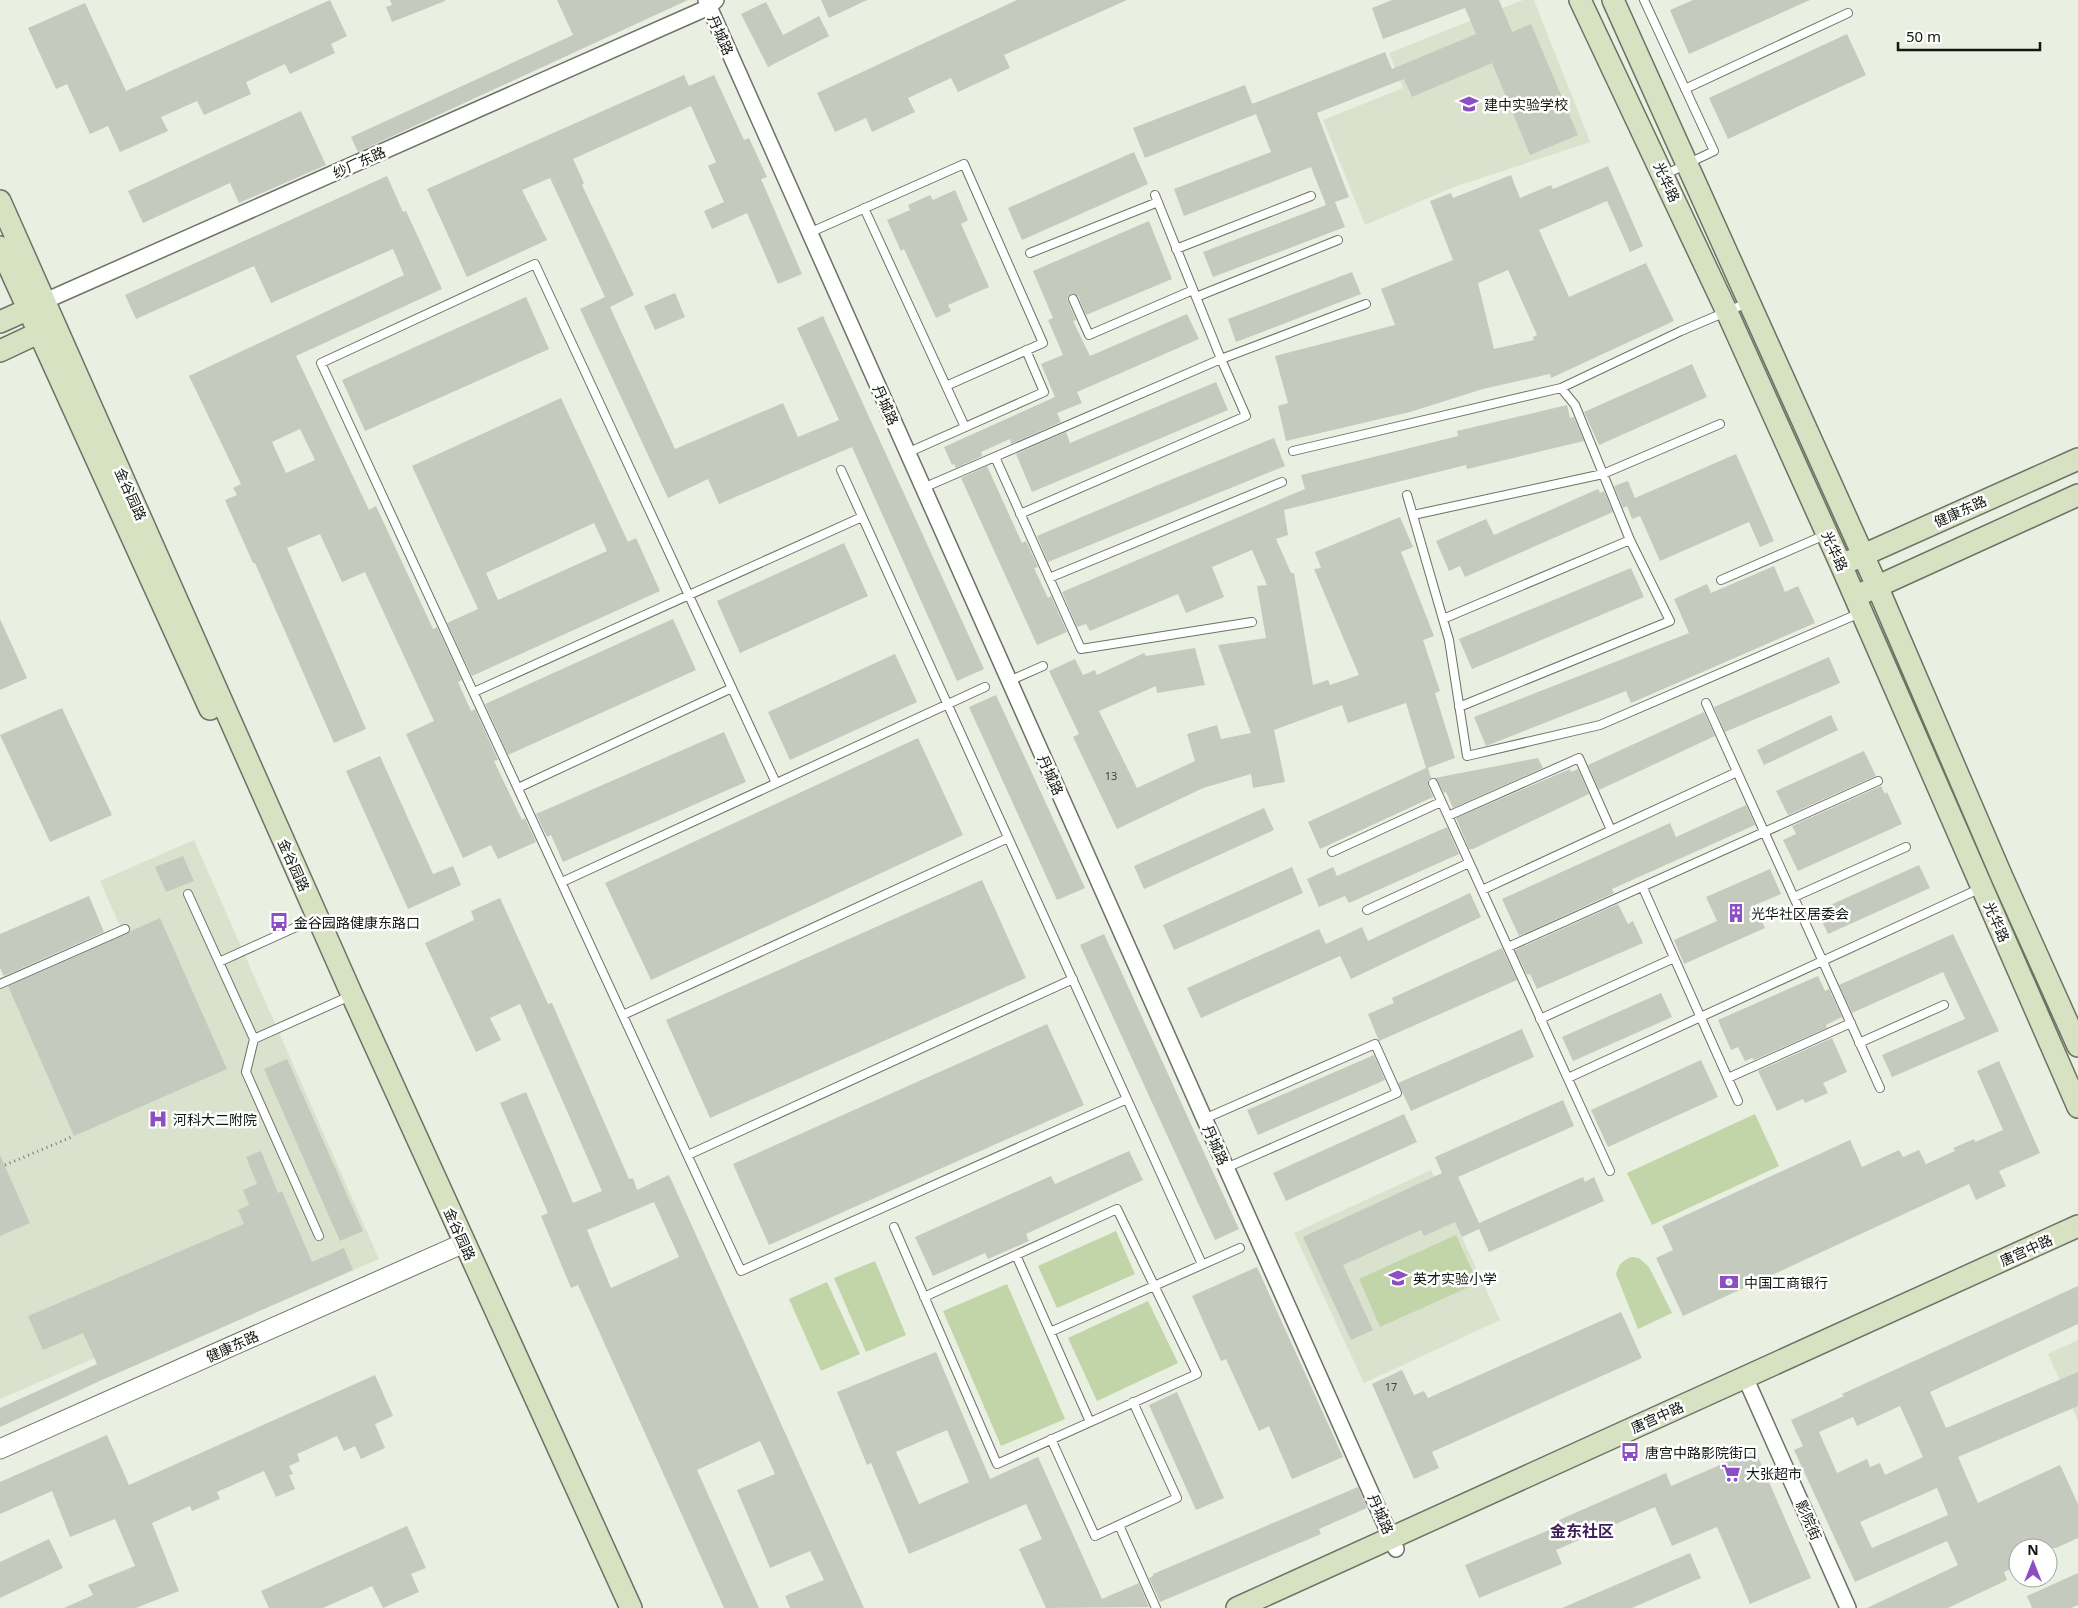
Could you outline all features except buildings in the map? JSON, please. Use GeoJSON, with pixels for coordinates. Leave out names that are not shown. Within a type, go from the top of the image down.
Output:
{"type":"FeatureCollection","features":[{"type":"Feature","properties":{"kind":"main road","name":"光华路"},"geometry":{"type":"LineString","coordinates":[[1580,0],[1664,175],[1859,604],[1992,882],[2078,1046]]}},
{"type":"Feature","properties":{"kind":"main road","name":"光华路"},"geometry":{"type":"LineString","coordinates":[[1613,0],[1878,586],[2078,1107]]}},
{"type":"Feature","properties":{"kind":"main road","name":"金谷园路"},"geometry":{"type":"LineString","coordinates":[[0,200],[36,305],[459,1245],[618,1608]]}},
{"type":"Feature","properties":{"kind":"main road","name":"金谷园路"},"geometry":{"type":"LineString","coordinates":[[0,247],[36,305]]}},
{"type":"Feature","properties":{"kind":"main road","name":"纱厂东路"},"geometry":{"type":"LineString","coordinates":[[0,322],[36,305]]}},
{"type":"Feature","properties":{"kind":"main road"},"geometry":{"type":"LineString","coordinates":[[0,351],[47,329]]}},
{"type":"Feature","properties":{"kind":"main road","name":"健康东路"},"geometry":{"type":"LineString","coordinates":[[1841,565],[2078,459]]}},
{"type":"Feature","properties":{"kind":"main road"},"geometry":{"type":"LineString","coordinates":[[1859,604],[1878,586],[2078,495]]}},
{"type":"Feature","properties":{"kind":"main road","name":"唐宫中路"},"geometry":{"type":"LineString","coordinates":[[1268,1608],[1394,1544],[1747,1382],[2078,1226]]}},
{"type":"Feature","properties":{"kind":"main road","name":"唐宫中路"},"geometry":{"type":"LineString","coordinates":[[1747,1382],[2078,1238]]}},
{"type":"Feature","properties":{"kind":"main road","name":"金谷园路"},"geometry":{"type":"LineString","coordinates":[[459,1245],[632,1608]]}},
{"type":"Feature","properties":{"kind":"main road","name":"唐宫中路"},"geometry":{"type":"LineString","coordinates":[[1237,1608],[1394,1544]]}},
{"type":"Feature","properties":{"kind":"street","name":"丹城路"},"geometry":{"type":"LineString","coordinates":[[710,2],[809,232],[1394,1544]]}},
{"type":"Feature","properties":{"kind":"street","name":"纱厂东路"},"geometry":{"type":"LineString","coordinates":[[36,305],[710,2]]}},
{"type":"Feature","properties":{"kind":"street","name":"健康东路"},"geometry":{"type":"LineString","coordinates":[[0,1449],[459,1245]]}},
{"type":"Feature","properties":{"kind":"street","name":"影院街"},"geometry":{"type":"LineString","coordinates":[[1747,1382],[1848,1608]]}},
{"type":"Feature","properties":{"kind":"lane"},"geometry":{"type":"LineString","coordinates":[[1644,0],[1714,151],[1664,175]]}},
{"type":"Feature","properties":{"kind":"lane"},"geometry":{"type":"LineString","coordinates":[[1685,89],[1848,13]]}},
{"type":"Feature","properties":{"kind":"lane"},"geometry":{"type":"LineString","coordinates":[[809,232],[964,164],[1043,343],[946,386]]}},
{"type":"Feature","properties":{"kind":"lane"},"geometry":{"type":"LineString","coordinates":[[1176,249],[1312,196]]}},
{"type":"Feature","properties":{"kind":"lane"},"geometry":{"type":"LineString","coordinates":[[1020,514],[1246,416],[1156,199],[1030,253]]}},
{"type":"Feature","properties":{"kind":"lane"},"geometry":{"type":"LineString","coordinates":[[864,208],[965,427]]}},
{"type":"Feature","properties":{"kind":"lane"},"geometry":{"type":"LineString","coordinates":[[1073,299],[1089,335],[1338,240]]}},
{"type":"Feature","properties":{"kind":"lane"},"geometry":{"type":"LineString","coordinates":[[776,783],[535,264],[321,363],[741,1271],[1127,1099]]}},
{"type":"Feature","properties":{"kind":"lane"},"geometry":{"type":"LineString","coordinates":[[1293,451],[1561,388],[1681,331],[1749,302]]}},
{"type":"Feature","properties":{"kind":"lane"},"geometry":{"type":"LineString","coordinates":[[923,488],[1221,359],[1366,304]]}},
{"type":"Feature","properties":{"kind":"lane"},"geometry":{"type":"LineString","coordinates":[[908,453],[1044,392],[1026,350]]}},
{"type":"Feature","properties":{"kind":"lane"},"geometry":{"type":"LineString","coordinates":[[1459,707],[1670,621],[1630,540],[1575,405],[1561,388]]}},
{"type":"Feature","properties":{"kind":"lane"},"geometry":{"type":"LineString","coordinates":[[1413,515],[1603,474],[1720,424]]}},
{"type":"Feature","properties":{"kind":"lane"},"geometry":{"type":"LineString","coordinates":[[995,457],[1049,578],[1078,650],[1252,622]]}},
{"type":"Feature","properties":{"kind":"lane"},"geometry":{"type":"LineString","coordinates":[[841,470],[1202,1264]]}},
{"type":"Feature","properties":{"kind":"lane"},"geometry":{"type":"LineString","coordinates":[[1049,578],[1282,482]]}},
{"type":"Feature","properties":{"kind":"lane"},"geometry":{"type":"LineString","coordinates":[[1407,495],[1449,640],[1468,756],[1600,725],[1859,604]]}},
{"type":"Feature","properties":{"kind":"lane"},"geometry":{"type":"LineString","coordinates":[[474,692],[862,517]]}},
{"type":"Feature","properties":{"kind":"lane"},"geometry":{"type":"LineString","coordinates":[[1721,580],[1827,534]]}},
{"type":"Feature","properties":{"kind":"lane"},"geometry":{"type":"LineString","coordinates":[[1443,619],[1630,540]]}},
{"type":"Feature","properties":{"kind":"lane"},"geometry":{"type":"LineString","coordinates":[[1009,681],[1043,666]]}},
{"type":"Feature","properties":{"kind":"lane"},"geometry":{"type":"LineString","coordinates":[[562,882],[985,687]]}},
{"type":"Feature","properties":{"kind":"lane"},"geometry":{"type":"LineString","coordinates":[[518,788],[732,688]]}},
{"type":"Feature","properties":{"kind":"lane"},"geometry":{"type":"LineString","coordinates":[[1706,703],[1880,1088]]}},
{"type":"Feature","properties":{"kind":"lane"},"geometry":{"type":"LineString","coordinates":[[1448,816],[1578,758],[1611,830]]}},
{"type":"Feature","properties":{"kind":"lane"},"geometry":{"type":"LineString","coordinates":[[1482,890],[1737,772]]}},
{"type":"Feature","properties":{"kind":"lane"},"geometry":{"type":"LineString","coordinates":[[1508,947],[1878,781]]}},
{"type":"Feature","properties":{"kind":"lane"},"geometry":{"type":"LineString","coordinates":[[1433,783],[1610,1171]]}},
{"type":"Feature","properties":{"kind":"lane"},"geometry":{"type":"LineString","coordinates":[[1332,852],[1441,802]]}},
{"type":"Feature","properties":{"kind":"lane"},"geometry":{"type":"LineString","coordinates":[[623,1015],[1008,838]]}},
{"type":"Feature","properties":{"kind":"lane"},"geometry":{"type":"LineString","coordinates":[[1794,897],[1906,846]]}},
{"type":"Feature","properties":{"kind":"lane"},"geometry":{"type":"LineString","coordinates":[[1367,910],[1469,863]]}},
{"type":"Feature","properties":{"kind":"lane"},"geometry":{"type":"LineString","coordinates":[[1568,1078],[1992,882]]}},
{"type":"Feature","properties":{"kind":"lane"},"geometry":{"type":"LineString","coordinates":[[1643,888],[1738,1101]]}},
{"type":"Feature","properties":{"kind":"lane"},"geometry":{"type":"LineString","coordinates":[[188,894],[254,1039],[246,1072],[319,1236]]}},
{"type":"Feature","properties":{"kind":"lane"},"geometry":{"type":"LineString","coordinates":[[219,962],[312,920]]}},
{"type":"Feature","properties":{"kind":"lane"},"geometry":{"type":"LineString","coordinates":[[0,984],[125,929]]}},
{"type":"Feature","properties":{"kind":"lane"},"geometry":{"type":"LineString","coordinates":[[1540,1019],[1674,958]]}},
{"type":"Feature","properties":{"kind":"lane"},"geometry":{"type":"LineString","coordinates":[[688,1155],[1073,979]]}},
{"type":"Feature","properties":{"kind":"lane"},"geometry":{"type":"LineString","coordinates":[[254,1039],[347,997]]}},
{"type":"Feature","properties":{"kind":"lane"},"geometry":{"type":"LineString","coordinates":[[1860,1043],[1944,1005]]}},
{"type":"Feature","properties":{"kind":"lane"},"geometry":{"type":"LineString","coordinates":[[1728,1078],[1851,1023]]}},
{"type":"Feature","properties":{"kind":"lane"},"geometry":{"type":"LineString","coordinates":[[1204,1118],[1375,1044],[1397,1093],[1226,1168]]}},
{"type":"Feature","properties":{"kind":"lane"},"geometry":{"type":"LineString","coordinates":[[894,1227],[924,1297],[997,1464],[1197,1374],[1117,1209],[924,1297]]}},
{"type":"Feature","properties":{"kind":"lane"},"geometry":{"type":"LineString","coordinates":[[1050,1332],[1240,1248]]}},
{"type":"Feature","properties":{"kind":"lane"},"geometry":{"type":"LineString","coordinates":[[1016,1255],[1090,1422]]}},
{"type":"Feature","properties":{"kind":"lane"},"geometry":{"type":"LineString","coordinates":[[1051,1439],[1095,1536],[1177,1498],[1133,1402]]}},
{"type":"Feature","properties":{"kind":"lane"},"geometry":{"type":"LineString","coordinates":[[1119,1525],[1156,1608]]}},
{"type":"Feature","properties":{"kind":"path"},"geometry":{"type":"LineString","coordinates":[[5,1165],[74,1136]]}},
{"type":"Feature","properties":{"kind":"shaded area","name":"建中实验学校"},"geometry":{"type":"Polygon","coordinates":[[[1523,0],[1534,0],[1590,142],[1454,187],[1365,225],[1323,120],[1403,88],[1389,53],[1523,0]]]}},
{"type":"Feature","properties":{"kind":"shaded area","name":"河科大二附院"},"geometry":{"type":"Polygon","coordinates":[[[194,840],[379,1259],[104,1379],[95,1358],[0,1399],[0,979],[120,926],[100,881],[194,840]]]}},
{"type":"Feature","properties":{"kind":"shaded area","name":"英才实验小学"},"geometry":{"type":"Polygon","coordinates":[[[1431,1170],[1500,1320],[1364,1383],[1294,1233],[1431,1170]]]}},
{"type":"Feature","properties":{"kind":"shaded area"},"geometry":{"type":"Polygon","coordinates":[[[2078,1340],[2078,1421],[2048,1354],[2078,1340]]]}},
{"type":"Feature","properties":{"kind":"green space"},"geometry":{"type":"Polygon","coordinates":[[[1755,1114],[1779,1166],[1652,1225],[1627,1173],[1755,1114]]]}},
{"type":"Feature","properties":{"kind":"green space"},"geometry":{"type":"Polygon","coordinates":[[[1116,1231],[1135,1274],[1057,1308],[1038,1266],[1116,1231]]]}},
{"type":"Feature","properties":{"kind":"green space"},"geometry":{"type":"Polygon","coordinates":[[[1456,1235],[1478,1283],[1380,1327],[1359,1279],[1456,1235]]]}},
{"type":"Feature","properties":{"kind":"green space"},"geometry":{"type":"Polygon","coordinates":[[[1632,1257],[1639,1258],[1649,1267],[1672,1313],[1638,1329],[1616,1274],[1621,1263],[1632,1257]]]}},
{"type":"Feature","properties":{"kind":"green space"},"geometry":{"type":"Polygon","coordinates":[[[875,1261],[906,1335],[866,1352],[834,1278],[875,1261]]]}},
{"type":"Feature","properties":{"kind":"green space"},"geometry":{"type":"Polygon","coordinates":[[[827,1282],[860,1354],[821,1371],[789,1299],[827,1282]]]}},
{"type":"Feature","properties":{"kind":"green space"},"geometry":{"type":"Polygon","coordinates":[[[1007,1284],[1065,1419],[1001,1446],[943,1311],[1007,1284]]]}},
{"type":"Feature","properties":{"kind":"green space"},"geometry":{"type":"Polygon","coordinates":[[[1148,1301],[1178,1363],[1097,1401],[1068,1338],[1148,1301]]]}},
{"type":"Feature","properties":{"kind":"place","name":"建中实验学校"},"geometry":{"type":"Point","coordinates":[1469,104]}},
{"type":"Feature","properties":{"kind":"place","name":"光华社区居委会"},"geometry":{"type":"Point","coordinates":[1736,913]}},
{"type":"Feature","properties":{"kind":"place","name":"金谷园路健康东路口"},"geometry":{"type":"Point","coordinates":[279,922]}},
{"type":"Feature","properties":{"kind":"place","name":"河科大二附院"},"geometry":{"type":"Point","coordinates":[158,1119]}},
{"type":"Feature","properties":{"kind":"place","name":"英才实验小学"},"geometry":{"type":"Point","coordinates":[1398,1278]}},
{"type":"Feature","properties":{"kind":"place","name":"中国工商银行"},"geometry":{"type":"Point","coordinates":[1729,1282]}},
{"type":"Feature","properties":{"kind":"place","name":"唐宫中路影院街口"},"geometry":{"type":"Point","coordinates":[1630,1452]}},
{"type":"Feature","properties":{"kind":"place","name":"大张超市"},"geometry":{"type":"Point","coordinates":[1731,1473]}},
{"type":"Feature","properties":{"kind":"district","name":"金东社区"},"geometry":{"type":"Point","coordinates":[1582,1531]}}]}
